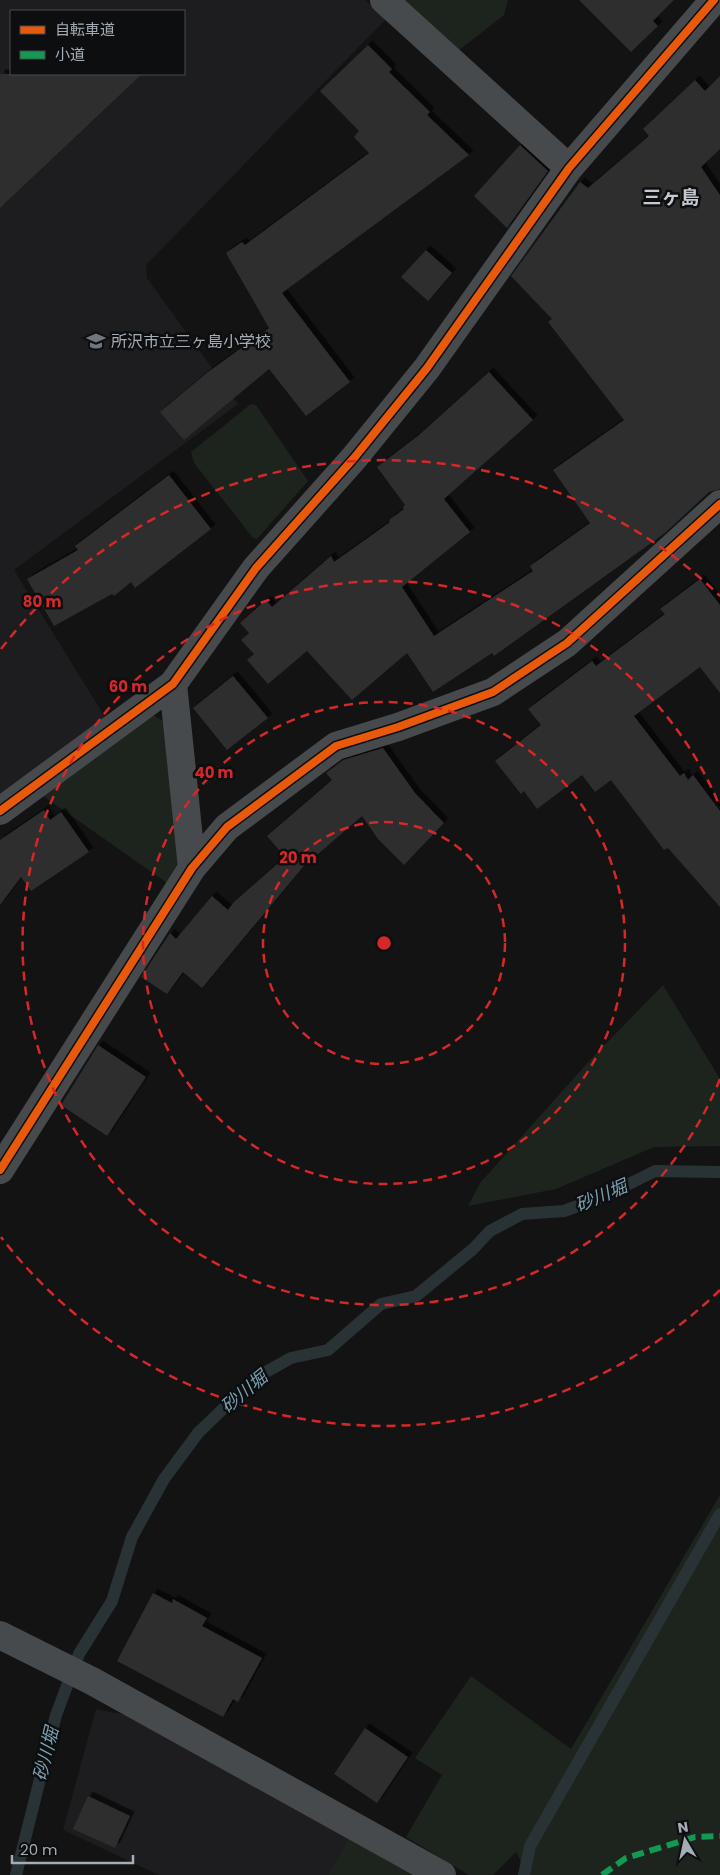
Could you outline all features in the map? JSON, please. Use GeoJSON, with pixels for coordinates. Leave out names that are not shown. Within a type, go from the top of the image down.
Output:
{"type":"FeatureCollection","features":[{"type":"Feature","properties":{"kind":"street"},"geometry":{"type":"LineString","coordinates":[[384,0],[569,168]]}},
{"type":"Feature","properties":{"kind":"street"},"geometry":{"type":"LineString","coordinates":[[0,811],[174,684],[256,568],[354,458],[427,368],[569,168],[714,0]]}},
{"type":"Feature","properties":{"kind":"street"},"geometry":{"type":"LineString","coordinates":[[0,1170],[192,868],[227,827],[336,746],[398,727],[493,692],[567,644],[720,504]]}},
{"type":"Feature","properties":{"kind":"street"},"geometry":{"type":"LineString","coordinates":[[174,684],[192,868]]}},
{"type":"Feature","properties":{"kind":"street"},"geometry":{"type":"LineString","coordinates":[[0,1635],[92,1681],[442,1875]]}},
{"type":"Feature","properties":{"kind":"shaded area","name":"所沢市立三ヶ島小学校"},"geometry":{"type":"Polygon","coordinates":[[[0,0],[365,0],[386,19],[146,265],[147,278],[238,404],[14,570],[107,720],[0,794],[0,0]]]}},
{"type":"Feature","properties":{"kind":"shaded area"},"geometry":{"type":"Polygon","coordinates":[[[403,0],[508,0],[504,15],[458,51],[403,0]]]}},
{"type":"Feature","properties":{"kind":"shaded area"},"geometry":{"type":"Polygon","coordinates":[[[251,404],[256,405],[308,481],[257,539],[253,538],[194,463],[191,452],[251,404]]]}},
{"type":"Feature","properties":{"kind":"shaded area"},"geometry":{"type":"Polygon","coordinates":[[[151,714],[169,724],[183,869],[170,885],[43,796],[151,714]]]}},
{"type":"Feature","properties":{"kind":"shaded area"},"geometry":{"type":"Polygon","coordinates":[[[663,985],[720,1079],[720,1146],[654,1147],[556,1189],[468,1206],[480,1183],[592,1058],[663,985]]]}},
{"type":"Feature","properties":{"kind":"shaded area"},"geometry":{"type":"Polygon","coordinates":[[[720,1495],[720,1875],[529,1875],[516,1852],[493,1875],[469,1875],[406,1837],[442,1775],[415,1758],[471,1676],[571,1749],[720,1495]]]}},
{"type":"Feature","properties":{"kind":"shaded area"},"geometry":{"type":"Polygon","coordinates":[[[96,1709],[126,1715],[350,1836],[328,1875],[159,1875],[63,1830],[96,1709]]]}},
{"type":"Feature","properties":{"kind":"shaded area"},"geometry":{"type":"Polygon","coordinates":[[[350,1836],[424,1875],[328,1875],[350,1836]]]}},
{"type":"Feature","properties":{"kind":"building"},"geometry":{"type":"Polygon","coordinates":[[[579,0],[674,0],[653,21],[658,26],[631,52],[579,0]]]}},
{"type":"Feature","properties":{"kind":"building"},"geometry":{"type":"Polygon","coordinates":[[[368,45],[392,69],[389,72],[430,112],[427,115],[469,155],[282,293],[350,382],[306,416],[269,369],[184,440],[160,412],[208,372],[269,328],[226,253],[242,242],[245,245],[369,153],[354,137],[359,131],[320,91],[368,45]]]}},
{"type":"Feature","properties":{"kind":"building"},"geometry":{"type":"Polygon","coordinates":[[[0,74],[141,75],[0,208],[0,74]]]}},
{"type":"Feature","properties":{"kind":"building"},"geometry":{"type":"Polygon","coordinates":[[[720,76],[720,149],[701,167],[720,195],[720,489],[709,492],[665,533],[494,656],[492,653],[433,692],[407,653],[352,700],[307,651],[268,684],[247,660],[254,654],[241,640],[249,633],[240,623],[266,600],[272,607],[331,556],[334,562],[390,522],[389,520],[404,509],[405,505],[377,467],[419,435],[489,372],[533,420],[444,499],[470,532],[402,587],[434,636],[533,571],[530,566],[590,523],[553,470],[624,420],[548,322],[552,319],[511,276],[580,182],[588,188],[649,136],[643,129],[695,80],[705,91],[720,76]]]}},
{"type":"Feature","properties":{"kind":"building"},"geometry":{"type":"Polygon","coordinates":[[[520,145],[548,171],[507,228],[474,196],[520,145]]]}},
{"type":"Feature","properties":{"kind":"building"},"geometry":{"type":"Polygon","coordinates":[[[426,250],[452,273],[428,301],[401,277],[426,250]]]}},
{"type":"Feature","properties":{"kind":"building"},"geometry":{"type":"Polygon","coordinates":[[[169,475],[211,529],[135,588],[131,582],[114,596],[112,594],[54,626],[27,579],[78,550],[75,546],[169,475]]]}},
{"type":"Feature","properties":{"kind":"building"},"geometry":{"type":"Polygon","coordinates":[[[700,579],[720,605],[720,693],[700,667],[634,716],[680,776],[684,773],[688,780],[693,775],[720,811],[720,907],[668,848],[664,850],[611,780],[595,792],[582,775],[537,809],[524,791],[521,794],[495,761],[541,725],[528,709],[592,661],[596,666],[665,614],[660,609],[700,579]]]}},
{"type":"Feature","properties":{"kind":"building"},"geometry":{"type":"Polygon","coordinates":[[[233,676],[268,718],[227,750],[193,708],[233,676]]]}},
{"type":"Feature","properties":{"kind":"building"},"geometry":{"type":"Polygon","coordinates":[[[383,748],[415,793],[444,823],[404,865],[378,839],[362,816],[303,867],[202,988],[183,972],[167,994],[141,977],[170,933],[176,939],[212,896],[228,910],[234,902],[285,857],[267,836],[332,780],[326,773],[343,760],[383,748]]]}},
{"type":"Feature","properties":{"kind":"building"},"geometry":{"type":"Polygon","coordinates":[[[44,810],[50,820],[61,812],[89,852],[31,891],[21,877],[0,905],[0,840],[44,810]]]}},
{"type":"Feature","properties":{"kind":"building"},"geometry":{"type":"Polygon","coordinates":[[[98,1045],[146,1077],[107,1136],[61,1105],[98,1045]]]}},
{"type":"Feature","properties":{"kind":"building"},"geometry":{"type":"Polygon","coordinates":[[[153,1593],[172,1603],[173,1599],[207,1618],[202,1626],[262,1658],[238,1702],[233,1699],[223,1717],[117,1661],[153,1593]]]}},
{"type":"Feature","properties":{"kind":"building"},"geometry":{"type":"Polygon","coordinates":[[[365,1728],[408,1757],[377,1803],[334,1774],[365,1728]]]}},
{"type":"Feature","properties":{"kind":"building"},"geometry":{"type":"Polygon","coordinates":[[[88,1796],[130,1816],[115,1848],[73,1829],[88,1796]]]}},
{"type":"Feature","properties":{"kind":"waterway","name":"砂川堀"},"geometry":{"type":"LineString","coordinates":[[16,1875],[56,1715],[79,1654],[112,1601],[132,1537],[164,1479],[198,1433],[255,1378],[291,1358],[328,1350],[381,1304],[416,1296],[473,1249],[490,1231],[522,1214],[564,1211],[605,1196],[655,1171],[720,1172]]}},
{"type":"Feature","properties":{"kind":"waterway"},"geometry":{"type":"LineString","coordinates":[[524,1875],[530,1846],[720,1514]]}},
{"type":"Feature","properties":{"kind":"marked path"},"geometry":{"type":"LineString","coordinates":[[602,1875],[626,1858],[695,1837],[720,1836]]}},
{"type":"Feature","properties":{"kind":"cycle path"},"geometry":{"type":"LineString","coordinates":[[0,811],[173,684],[256,568],[354,458],[427,368],[569,168],[714,0]]}},
{"type":"Feature","properties":{"kind":"cycle path"},"geometry":{"type":"LineString","coordinates":[[0,1170],[192,868],[227,827],[336,746],[398,727],[493,692],[567,643],[720,504]]}},
{"type":"Feature","properties":{"kind":"place","name":"所沢市立三ヶ島小学校"},"geometry":{"type":"Point","coordinates":[96,341]}},
{"type":"Feature","properties":{"kind":"district","name":"三ヶ島"},"geometry":{"type":"Point","coordinates":[671,197]}}]}
